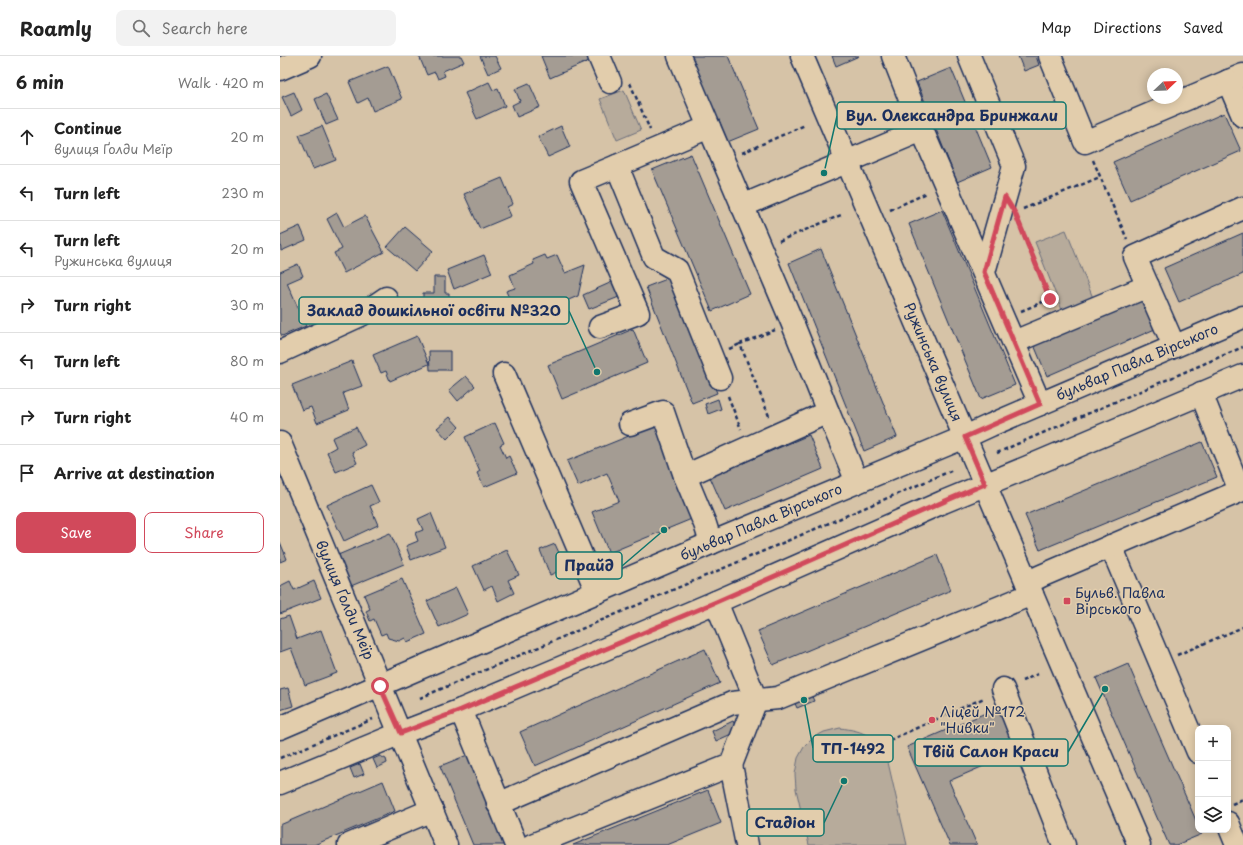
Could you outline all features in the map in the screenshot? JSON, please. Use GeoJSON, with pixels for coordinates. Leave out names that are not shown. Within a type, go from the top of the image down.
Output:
{"type":"FeatureCollection","features":[{"type":"Feature","properties":{"kind":"street"},"geometry":{"type":"LineString","coordinates":[[280,69],[310,56]]}},
{"type":"Feature","properties":{"kind":"street"},"geometry":{"type":"LineString","coordinates":[[599,56],[610,82]]}},
{"type":"Feature","properties":{"kind":"street"},"geometry":{"type":"LineString","coordinates":[[679,56],[792,322],[857,482]]}},
{"type":"Feature","properties":{"kind":"street","name":"Ружинська вулиця"},"geometry":{"type":"LineString","coordinates":[[802,56],[1139,845]]}},
{"type":"Feature","properties":{"kind":"street"},"geometry":{"type":"LineString","coordinates":[[893,56],[922,130],[1040,404]]}},
{"type":"Feature","properties":{"kind":"street"},"geometry":{"type":"LineString","coordinates":[[969,56],[1014,166],[1010,205],[984,272]]}},
{"type":"Feature","properties":{"kind":"street"},"geometry":{"type":"LineString","coordinates":[[1050,56],[1085,142],[1235,78],[1243,116]]}},
{"type":"Feature","properties":{"kind":"street"},"geometry":{"type":"LineString","coordinates":[[600,327],[638,313],[582,181],[709,127]]}},
{"type":"Feature","properties":{"kind":"street"},"geometry":{"type":"LineString","coordinates":[[742,206],[922,130]]}},
{"type":"Feature","properties":{"kind":"street"},"geometry":{"type":"LineString","coordinates":[[617,166],[654,257],[677,270],[720,378]]}},
{"type":"Feature","properties":{"kind":"street"},"geometry":{"type":"LineString","coordinates":[[1174,346],[1135,257],[1243,208]]}},
{"type":"Feature","properties":{"kind":"street"},"geometry":{"type":"LineString","coordinates":[[1014,342],[1148,286]]}},
{"type":"Feature","properties":{"kind":"street"},"geometry":{"type":"LineString","coordinates":[[280,352],[361,315],[386,298]]}},
{"type":"Feature","properties":{"kind":"street","name":"бульвар Павла Вірського"},"geometry":{"type":"LineString","coordinates":[[280,728],[711,543],[965,437],[1243,317]]}},
{"type":"Feature","properties":{"kind":"street"},"geometry":{"type":"LineString","coordinates":[[504,374],[597,592]]}},
{"type":"Feature","properties":{"kind":"street"},"geometry":{"type":"LineString","coordinates":[[280,783],[461,710],[716,602],[985,484],[1243,376]]}},
{"type":"Feature","properties":{"kind":"street"},"geometry":{"type":"LineString","coordinates":[[498,804],[732,703],[778,698],[1030,588],[1111,546],[1240,491],[1238,472],[1201,393]]}},
{"type":"Feature","properties":{"kind":"street"},"geometry":{"type":"LineString","coordinates":[[630,424],[663,412],[685,476],[705,524],[711,543]]}},
{"type":"Feature","properties":{"kind":"street"},"geometry":{"type":"LineString","coordinates":[[685,476],[828,412]]}},
{"type":"Feature","properties":{"kind":"street","name":"вулиця Ґолди Меїр"},"geometry":{"type":"LineString","coordinates":[[280,444],[380,686],[401,733],[446,845]]}},
{"type":"Feature","properties":{"kind":"street"},"geometry":{"type":"LineString","coordinates":[[1111,546],[1195,745]]}},
{"type":"Feature","properties":{"kind":"street"},"geometry":{"type":"LineString","coordinates":[[716,602],[756,700],[732,765],[747,845]]}},
{"type":"Feature","properties":{"kind":"street"},"geometry":{"type":"LineString","coordinates":[[1003,689],[1064,845]]}},
{"type":"Feature","properties":{"kind":"street"},"geometry":{"type":"LineString","coordinates":[[461,710],[498,804],[516,845]]}},
{"type":"Feature","properties":{"kind":"street"},"geometry":{"type":"LineString","coordinates":[[532,845],[732,765]]}},
{"type":"Feature","properties":{"kind":"street"},"geometry":{"type":"LineString","coordinates":[[349,845],[432,810]]}},
{"type":"Feature","properties":{"kind":"street"},"geometry":{"type":"LineString","coordinates":[[1231,830],[1237,845]]}},
{"type":"Feature","properties":{"kind":"path"},"geometry":{"type":"LineString","coordinates":[[610,82],[628,76],[658,149]]}},
{"type":"Feature","properties":{"kind":"path"},"geometry":{"type":"LineString","coordinates":[[723,161],[805,125]]}},
{"type":"Feature","properties":{"kind":"path"},"geometry":{"type":"LineString","coordinates":[[1085,142],[1135,257]]}},
{"type":"Feature","properties":{"kind":"path"},"geometry":{"type":"LineString","coordinates":[[1050,299],[1010,205],[1100,176]]}},
{"type":"Feature","properties":{"kind":"path"},"geometry":{"type":"LineString","coordinates":[[886,212],[946,184]]}},
{"type":"Feature","properties":{"kind":"path"},"geometry":{"type":"LineString","coordinates":[[760,249],[841,215]]}},
{"type":"Feature","properties":{"kind":"path"},"geometry":{"type":"LineString","coordinates":[[777,435],[740,344],[792,322]]}},
{"type":"Feature","properties":{"kind":"path"},"geometry":{"type":"LineString","coordinates":[[1174,346],[1187,363],[1201,393]]}},
{"type":"Feature","properties":{"kind":"path"},"geometry":{"type":"LineString","coordinates":[[994,447],[997,454],[1243,347]]}},
{"type":"Feature","properties":{"kind":"path"},"geometry":{"type":"LineString","coordinates":[[720,378],[748,448]]}},
{"type":"Feature","properties":{"kind":"path"},"geometry":{"type":"LineString","coordinates":[[420,698],[953,470]]}},
{"type":"Feature","properties":{"kind":"path"},"geometry":{"type":"LineString","coordinates":[[1160,663],[1243,627]]}},
{"type":"Feature","properties":{"kind":"path"},"geometry":{"type":"LineString","coordinates":[[883,743],[1038,674]]}},
{"type":"Feature","properties":{"kind":"path"},"geometry":{"type":"LineString","coordinates":[[280,758],[375,718]]}},
{"type":"Feature","properties":{"kind":"path"},"geometry":{"type":"LineString","coordinates":[[1231,805],[1243,799]]}},
{"type":"Feature","properties":{"kind":"shaded area"},"geometry":{"type":"Polygon","coordinates":[[[624,90],[641,130],[617,140],[600,99],[624,90]]]}},
{"type":"Feature","properties":{"kind":"shaded area"},"geometry":{"type":"Polygon","coordinates":[[[1066,230],[1093,298],[1062,310],[1035,242],[1066,230]]]}},
{"type":"Feature","properties":{"kind":"shaded area"},"geometry":{"type":"Polygon","coordinates":[[[840,728],[856,731],[868,736],[878,744],[887,758],[907,845],[809,845],[796,789],[795,774],[798,758],[804,747],[813,738],[824,732],[840,728]]]}},
{"type":"Feature","properties":{"kind":"building"},"geometry":{"type":"Polygon","coordinates":[[[419,56],[461,56],[464,62],[443,71],[445,76],[438,79],[435,72],[427,75],[419,56]]]}},
{"type":"Feature","properties":{"kind":"building"},"geometry":{"type":"Polygon","coordinates":[[[480,56],[495,56],[501,68],[488,74],[480,56]]]}},
{"type":"Feature","properties":{"kind":"building"},"geometry":{"type":"Polygon","coordinates":[[[541,56],[587,56],[589,61],[550,78],[541,56]]]}},
{"type":"Feature","properties":{"kind":"building"},"geometry":{"type":"Polygon","coordinates":[[[688,56],[728,56],[759,129],[725,143],[688,56]]]}},
{"type":"Feature","properties":{"kind":"building"},"geometry":{"type":"Polygon","coordinates":[[[832,56],[859,56],[836,66],[832,56]]]}},
{"type":"Feature","properties":{"kind":"building"},"geometry":{"type":"Polygon","coordinates":[[[1018,56],[1036,56],[1039,65],[1024,71],[1018,56]]]}},
{"type":"Feature","properties":{"kind":"building"},"geometry":{"type":"Polygon","coordinates":[[[388,66],[402,99],[373,111],[368,98],[358,103],[349,82],[388,66]]]}},
{"type":"Feature","properties":{"kind":"building"},"geometry":{"type":"Polygon","coordinates":[[[951,68],[992,167],[957,182],[917,82],[951,68]]]}},
{"type":"Feature","properties":{"kind":"building"},"geometry":{"type":"Polygon","coordinates":[[[489,82],[493,90],[498,88],[505,106],[477,119],[465,93],[489,82]]]}},
{"type":"Feature","properties":{"kind":"building"},"geometry":{"type":"Polygon","coordinates":[[[529,83],[540,107],[517,117],[512,105],[520,101],[515,89],[529,83]]]}},
{"type":"Feature","properties":{"kind":"building"},"geometry":{"type":"Polygon","coordinates":[[[294,92],[302,110],[291,116],[282,97],[294,92]]]}},
{"type":"Feature","properties":{"kind":"building"},"geometry":{"type":"Polygon","coordinates":[[[326,94],[338,120],[326,125],[315,99],[326,94]]]}},
{"type":"Feature","properties":{"kind":"building"},"geometry":{"type":"Polygon","coordinates":[[[1224,113],[1241,151],[1130,200],[1113,162],[1224,113]]]}},
{"type":"Feature","properties":{"kind":"building"},"geometry":{"type":"Polygon","coordinates":[[[322,126],[336,160],[313,169],[299,135],[322,126]]]}},
{"type":"Feature","properties":{"kind":"building"},"geometry":{"type":"Polygon","coordinates":[[[561,126],[570,147],[548,157],[538,137],[561,126]]]}},
{"type":"Feature","properties":{"kind":"building"},"geometry":{"type":"Polygon","coordinates":[[[691,154],[750,294],[712,311],[652,170],[691,154]]]}},
{"type":"Feature","properties":{"kind":"building"},"geometry":{"type":"Polygon","coordinates":[[[502,178],[513,204],[507,207],[511,216],[480,229],[464,194],[502,178]]]}},
{"type":"Feature","properties":{"kind":"building"},"geometry":{"type":"Polygon","coordinates":[[[942,210],[1015,385],[981,399],[909,224],[942,210]]]}},
{"type":"Feature","properties":{"kind":"building"},"geometry":{"type":"Polygon","coordinates":[[[337,213],[344,227],[365,216],[384,252],[344,273],[334,253],[342,249],[327,219],[337,213]]]}},
{"type":"Feature","properties":{"kind":"building"},"geometry":{"type":"Polygon","coordinates":[[[300,226],[306,240],[281,251],[280,235],[300,226]]]}},
{"type":"Feature","properties":{"kind":"building"},"geometry":{"type":"Polygon","coordinates":[[[405,227],[433,251],[415,271],[387,247],[405,227]]]}},
{"type":"Feature","properties":{"kind":"building"},"geometry":{"type":"Polygon","coordinates":[[[1243,233],[1243,274],[1179,302],[1164,268],[1243,233]]]}},
{"type":"Feature","properties":{"kind":"building"},"geometry":{"type":"Polygon","coordinates":[[[821,249],[897,437],[864,451],[789,263],[821,249]]]}},
{"type":"Feature","properties":{"kind":"building"},"geometry":{"type":"Polygon","coordinates":[[[484,255],[492,273],[454,289],[447,270],[484,255]]]}},
{"type":"Feature","properties":{"kind":"building"},"geometry":{"type":"Polygon","coordinates":[[[545,255],[547,259],[557,255],[565,273],[585,265],[578,296],[519,321],[506,291],[515,288],[510,275],[534,264],[533,260],[545,255]]]}},
{"type":"Feature","properties":{"kind":"building"},"geometry":{"type":"Polygon","coordinates":[[[298,264],[303,276],[287,283],[306,326],[282,336],[280,332],[280,272],[298,264]]]}},
{"type":"Feature","properties":{"kind":"building"},"geometry":{"type":"Polygon","coordinates":[[[434,277],[445,277],[445,293],[449,293],[449,315],[423,315],[423,293],[434,293],[434,277]]]}},
{"type":"Feature","properties":{"kind":"building"},"geometry":{"type":"Polygon","coordinates":[[[672,277],[717,393],[692,403],[646,287],[672,277]]]}},
{"type":"Feature","properties":{"kind":"building"},"geometry":{"type":"Polygon","coordinates":[[[612,282],[619,297],[589,309],[583,295],[612,282]]]}},
{"type":"Feature","properties":{"kind":"building"},"geometry":{"type":"Polygon","coordinates":[[[1140,294],[1155,329],[1047,376],[1032,340],[1140,294]]]}},
{"type":"Feature","properties":{"kind":"building"},"geometry":{"type":"Polygon","coordinates":[[[633,329],[647,363],[562,399],[548,365],[633,329]]]}},
{"type":"Feature","properties":{"kind":"building"},"geometry":{"type":"Polygon","coordinates":[[[417,336],[429,364],[390,381],[386,371],[381,373],[373,355],[417,336]]]}},
{"type":"Feature","properties":{"kind":"building"},"geometry":{"type":"Polygon","coordinates":[[[429,351],[450,351],[450,370],[430,370],[429,351]]]}},
{"type":"Feature","properties":{"kind":"building"},"geometry":{"type":"Polygon","coordinates":[[[352,361],[362,386],[343,393],[349,410],[317,423],[311,407],[302,410],[292,385],[352,361]]]}},
{"type":"Feature","properties":{"kind":"building"},"geometry":{"type":"Polygon","coordinates":[[[466,376],[475,386],[458,401],[449,390],[466,376]]]}},
{"type":"Feature","properties":{"kind":"building"},"geometry":{"type":"Polygon","coordinates":[[[718,399],[721,409],[708,414],[705,404],[718,399]]]}},
{"type":"Feature","properties":{"kind":"building"},"geometry":{"type":"Polygon","coordinates":[[[450,417],[459,427],[447,439],[437,428],[450,417]]]}},
{"type":"Feature","properties":{"kind":"building"},"geometry":{"type":"Polygon","coordinates":[[[495,423],[504,443],[500,445],[506,458],[509,456],[517,473],[484,487],[477,473],[480,471],[465,437],[495,423]]]}},
{"type":"Feature","properties":{"kind":"building"},"geometry":{"type":"Polygon","coordinates":[[[656,425],[694,518],[609,553],[592,512],[619,501],[607,473],[578,486],[567,461],[656,425]]]}},
{"type":"Feature","properties":{"kind":"building"},"geometry":{"type":"Polygon","coordinates":[[[356,427],[365,445],[352,452],[357,463],[336,472],[327,452],[336,447],[332,438],[356,427]]]}},
{"type":"Feature","properties":{"kind":"building"},"geometry":{"type":"Polygon","coordinates":[[[809,435],[823,469],[725,511],[710,477],[809,435]]]}},
{"type":"Feature","properties":{"kind":"building"},"geometry":{"type":"Polygon","coordinates":[[[1202,442],[1217,477],[1040,550],[1025,515],[1202,442]]]}},
{"type":"Feature","properties":{"kind":"building"},"geometry":{"type":"Polygon","coordinates":[[[371,485],[379,502],[370,506],[378,525],[344,541],[327,505],[371,485]]]}},
{"type":"Feature","properties":{"kind":"building"},"geometry":{"type":"Polygon","coordinates":[[[431,513],[445,547],[411,560],[406,546],[418,541],[415,533],[423,530],[418,519],[431,513]]]}},
{"type":"Feature","properties":{"kind":"building"},"geometry":{"type":"Polygon","coordinates":[[[390,533],[404,564],[351,586],[338,555],[390,533]]]}},
{"type":"Feature","properties":{"kind":"building"},"geometry":{"type":"Polygon","coordinates":[[[280,542],[287,559],[280,562],[280,542]]]}},
{"type":"Feature","properties":{"kind":"building"},"geometry":{"type":"Polygon","coordinates":[[[555,544],[566,568],[550,575],[540,550],[555,544]]]}},
{"type":"Feature","properties":{"kind":"building"},"geometry":{"type":"Polygon","coordinates":[[[507,550],[519,575],[508,580],[514,593],[498,601],[492,586],[484,590],[473,566],[507,550]]]}},
{"type":"Feature","properties":{"kind":"building"},"geometry":{"type":"Polygon","coordinates":[[[937,555],[951,590],[773,665],[758,631],[937,555]]]}},
{"type":"Feature","properties":{"kind":"building"},"geometry":{"type":"Polygon","coordinates":[[[402,579],[426,634],[407,642],[405,638],[399,641],[388,638],[386,633],[381,635],[374,619],[370,621],[366,611],[370,609],[364,595],[402,579]]]}},
{"type":"Feature","properties":{"kind":"building"},"geometry":{"type":"Polygon","coordinates":[[[290,581],[294,590],[314,581],[321,598],[280,614],[280,586],[290,581]]]}},
{"type":"Feature","properties":{"kind":"building"},"geometry":{"type":"Polygon","coordinates":[[[456,588],[468,614],[439,627],[427,601],[456,588]]]}},
{"type":"Feature","properties":{"kind":"building"},"geometry":{"type":"Polygon","coordinates":[[[289,616],[297,639],[321,630],[337,673],[305,685],[291,648],[280,652],[280,619],[289,616]]]}},
{"type":"Feature","properties":{"kind":"building"},"geometry":{"type":"Polygon","coordinates":[[[705,649],[720,683],[535,766],[520,732],[705,649]]]}},
{"type":"Feature","properties":{"kind":"building"},"geometry":{"type":"Polygon","coordinates":[[[1128,664],[1195,818],[1195,833],[1202,834],[1176,845],[1169,845],[1096,678],[1128,664]]]}},
{"type":"Feature","properties":{"kind":"building"},"geometry":{"type":"Polygon","coordinates":[[[288,688],[293,706],[280,710],[280,690],[288,688]]]}},
{"type":"Feature","properties":{"kind":"building"},"geometry":{"type":"Polygon","coordinates":[[[810,692],[814,701],[797,708],[793,699],[810,692]]]}},
{"type":"Feature","properties":{"kind":"building"},"geometry":{"type":"Polygon","coordinates":[[[1004,705],[1023,749],[949,781],[977,845],[950,845],[907,747],[1004,705]]]}},
{"type":"Feature","properties":{"kind":"building"},"geometry":{"type":"Polygon","coordinates":[[[733,721],[738,731],[716,741],[712,731],[733,721]]]}},
{"type":"Feature","properties":{"kind":"building"},"geometry":{"type":"Polygon","coordinates":[[[470,754],[508,845],[473,845],[440,766],[470,754]]]}},
{"type":"Feature","properties":{"kind":"building"},"geometry":{"type":"Polygon","coordinates":[[[380,756],[386,759],[387,763],[377,768],[373,759],[380,756]]]}},
{"type":"Feature","properties":{"kind":"building"},"geometry":{"type":"Polygon","coordinates":[[[360,764],[364,774],[354,778],[350,768],[360,764]]]}},
{"type":"Feature","properties":{"kind":"building"},"geometry":{"type":"Polygon","coordinates":[[[383,781],[395,811],[314,845],[280,845],[280,825],[383,781]]]}},
{"type":"Feature","properties":{"kind":"building"},"geometry":{"type":"Polygon","coordinates":[[[708,790],[721,823],[667,845],[573,845],[708,790]]]}},
{"type":"Feature","properties":{"kind":"place","name":"Вул. Олександра Бринжали"},"geometry":{"type":"Point","coordinates":[824,173]}},
{"type":"Feature","properties":{"kind":"place","name":"Заклад дошкільної освіти №320"},"geometry":{"type":"Point","coordinates":[597,372]}},
{"type":"Feature","properties":{"kind":"place","name":"Прайд"},"geometry":{"type":"Point","coordinates":[664,530]}},
{"type":"Feature","properties":{"kind":"place","name":"Бульв. Павла Вірського"},"geometry":{"type":"Point","coordinates":[1067,601]}},
{"type":"Feature","properties":{"kind":"place","name":"Твій Салон Краси"},"geometry":{"type":"Point","coordinates":[1105,689]}},
{"type":"Feature","properties":{"kind":"place","name":"ТП-1492"},"geometry":{"type":"Point","coordinates":[804,700]}},
{"type":"Feature","properties":{"kind":"place","name":"Ліцей №172 \"Нивки\""},"geometry":{"type":"Point","coordinates":[932,720]}},
{"type":"Feature","properties":{"kind":"place","name":"Стадіон"},"geometry":{"type":"Point","coordinates":[844,781]}},
{"type":"Feature","properties":{"kind":"route"},"geometry":{"type":"LineString","coordinates":[[380,686],[401,733],[461,710],[716,602],[985,484],[965,437],[1040,404],[984,272],[1005,197],[1015,213],[1050,299]]}}]}
